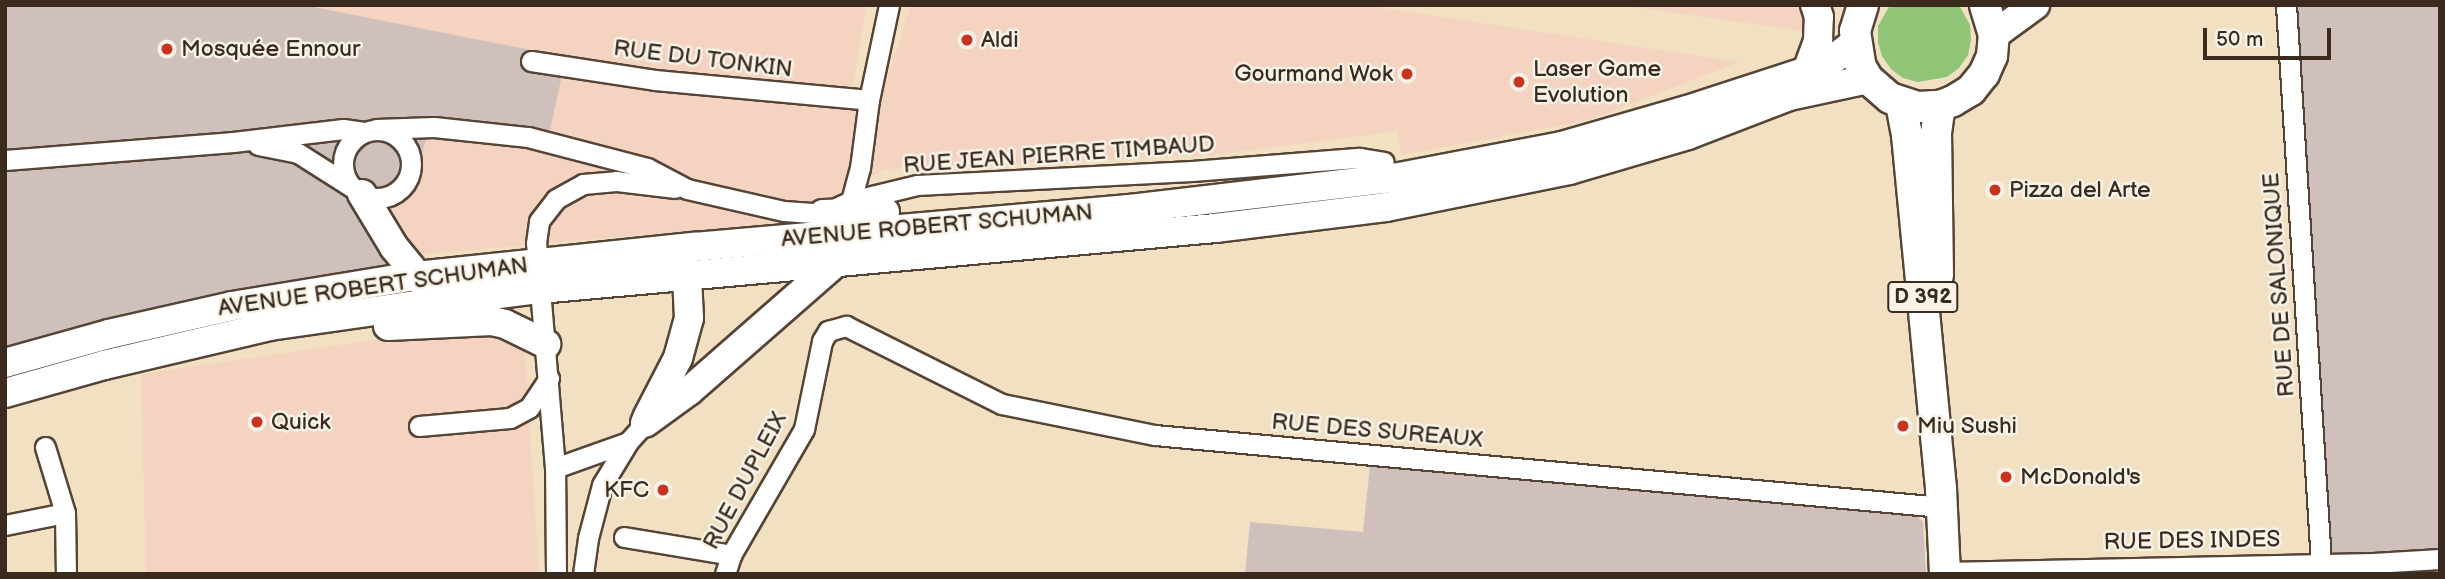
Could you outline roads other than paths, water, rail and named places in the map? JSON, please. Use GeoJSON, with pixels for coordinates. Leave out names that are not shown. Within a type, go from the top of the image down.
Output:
{"type":"FeatureCollection","features":[{"type":"Feature","properties":{"kind":"main road"},"geometry":{"type":"LineString","coordinates":[[1807,71],[1818,40],[1819,17],[1815,5]]}},
{"type":"Feature","properties":{"kind":"main road"},"geometry":{"type":"LineString","coordinates":[[1863,5],[1856,21],[1854,42],[1856,55],[1868,79],[1878,90],[1901,104],[1940,106],[1970,90],[1984,74],[1992,56],[1994,35],[1985,5]]}},
{"type":"Feature","properties":{"kind":"main road"},"geometry":{"type":"LineString","coordinates":[[1994,35],[2035,5]]}},
{"type":"Feature","properties":{"kind":"main road","name":"AVENUE ROBERT SCHUMAN"},"geometry":{"type":"LineString","coordinates":[[5,393],[270,326],[443,301],[539,276],[663,250],[1129,209],[1562,146],[1807,71],[1831,61],[1854,42]]}},
{"type":"Feature","properties":{"kind":"main road"},"geometry":{"type":"LineString","coordinates":[[1342,213],[1459,194],[1569,170],[1688,135],[1789,96],[1868,79]]}},
{"type":"Feature","properties":{"kind":"main road","name":"D 392"},"geometry":{"type":"LineString","coordinates":[[1901,104],[1907,135],[1942,498]]}},
{"type":"Feature","properties":{"kind":"main road","name":"D 392"},"geometry":{"type":"LineString","coordinates":[[1940,106],[1937,133],[1944,573]]}},
{"type":"Feature","properties":{"kind":"main road"},"geometry":{"type":"LineString","coordinates":[[1342,213],[1378,197],[1389,170]]}},
{"type":"Feature","properties":{"kind":"main road"},"geometry":{"type":"LineString","coordinates":[[357,191],[416,276],[443,301]]}},
{"type":"Feature","properties":{"kind":"main road"},"geometry":{"type":"LineString","coordinates":[[823,214],[1014,206],[1129,209]]}},
{"type":"Feature","properties":{"kind":"main road","name":"AVENUE ROBERT SCHUMAN"},"geometry":{"type":"LineString","coordinates":[[5,363],[109,334],[232,306],[416,276],[687,278],[1215,228],[1342,213]]}},
{"type":"Feature","properties":{"kind":"main road"},"geometry":{"type":"LineString","coordinates":[[636,432],[685,339],[689,318],[687,278],[663,250]]}},
{"type":"Feature","properties":{"kind":"main road"},"geometry":{"type":"LineString","coordinates":[[636,432],[689,391],[833,265]]}},
{"type":"Feature","properties":{"kind":"main road"},"geometry":{"type":"LineString","coordinates":[[214,339],[472,320],[505,324],[546,344]]}},
{"type":"Feature","properties":{"kind":"street"},"geometry":{"type":"LineString","coordinates":[[850,201],[860,168],[869,100],[889,5]]}},
{"type":"Feature","properties":{"kind":"street","name":"RUE DE SALONIQUE"},"geometry":{"type":"LineString","coordinates":[[2286,5],[2321,563]]}},
{"type":"Feature","properties":{"kind":"street","name":"RUE DU TONKIN"},"geometry":{"type":"LineString","coordinates":[[531,61],[655,80],[869,100]]}},
{"type":"Feature","properties":{"kind":"street"},"geometry":{"type":"LineString","coordinates":[[5,160],[233,142],[342,129],[434,127],[528,137],[648,168],[687,189]]}},
{"type":"Feature","properties":{"kind":"street"},"geometry":{"type":"LineString","coordinates":[[233,142],[298,153],[357,191],[384,197],[403,186],[411,165],[410,154],[397,136],[370,130],[347,146],[343,156],[343,168],[357,191]]}},
{"type":"Feature","properties":{"kind":"street","name":"RUE JEAN PIERRE TIMBAUD"},"geometry":{"type":"LineString","coordinates":[[823,214],[850,201],[917,185],[1192,171],[1359,158],[1389,170]]}},
{"type":"Feature","properties":{"kind":"street"},"geometry":{"type":"LineString","coordinates":[[556,574],[555,468],[536,233],[539,221],[556,199],[569,190],[599,181],[687,189],[784,211],[823,214]]}},
{"type":"Feature","properties":{"kind":"street","name":"RUE DES SUREAUX"},"geometry":{"type":"LineString","coordinates":[[828,331],[846,326],[861,332],[1002,404],[1155,435],[1942,498]]}},
{"type":"Feature","properties":{"kind":"street","name":"RUE DUPLEIX"},"geometry":{"type":"LineString","coordinates":[[728,564],[804,429],[821,341],[828,331]]}},
{"type":"Feature","properties":{"kind":"street"},"geometry":{"type":"LineString","coordinates":[[419,426],[487,423],[510,418],[529,408],[549,378]]}},
{"type":"Feature","properties":{"kind":"street"},"geometry":{"type":"LineString","coordinates":[[555,468],[636,432]]}},
{"type":"Feature","properties":{"kind":"street"},"geometry":{"type":"LineString","coordinates":[[583,574],[588,538],[602,485],[636,432]]}},
{"type":"Feature","properties":{"kind":"street"},"geometry":{"type":"LineString","coordinates":[[45,447],[65,513],[66,574]]}},
{"type":"Feature","properties":{"kind":"street"},"geometry":{"type":"LineString","coordinates":[[5,525],[65,513]]}},
{"type":"Feature","properties":{"kind":"street"},"geometry":{"type":"LineString","coordinates":[[624,537],[728,564]]}},
{"type":"Feature","properties":{"kind":"street","name":"RUE DES INDES"},"geometry":{"type":"LineString","coordinates":[[1944,573],[2440,559]]}},
{"type":"Feature","properties":{"kind":"place","name":"Aldi"},"geometry":{"type":"Point","coordinates":[967,40]}},
{"type":"Feature","properties":{"kind":"place","name":"Mosquée Ennour"},"geometry":{"type":"Point","coordinates":[167,49]}},
{"type":"Feature","properties":{"kind":"place","name":"Gourmand Wok"},"geometry":{"type":"Point","coordinates":[1407,74]}},
{"type":"Feature","properties":{"kind":"place","name":"Laser Game Evolution"},"geometry":{"type":"Point","coordinates":[1519,82]}},
{"type":"Feature","properties":{"kind":"place","name":"Pizza del Arte"},"geometry":{"type":"Point","coordinates":[1995,190]}},
{"type":"Feature","properties":{"kind":"place","name":"Quick"},"geometry":{"type":"Point","coordinates":[257,422]}},
{"type":"Feature","properties":{"kind":"place","name":"Miu Sushi"},"geometry":{"type":"Point","coordinates":[1903,426]}},
{"type":"Feature","properties":{"kind":"place","name":"McDonald's"},"geometry":{"type":"Point","coordinates":[2006,477]}},
{"type":"Feature","properties":{"kind":"place","name":"KFC"},"geometry":{"type":"Point","coordinates":[663,490]}}]}
